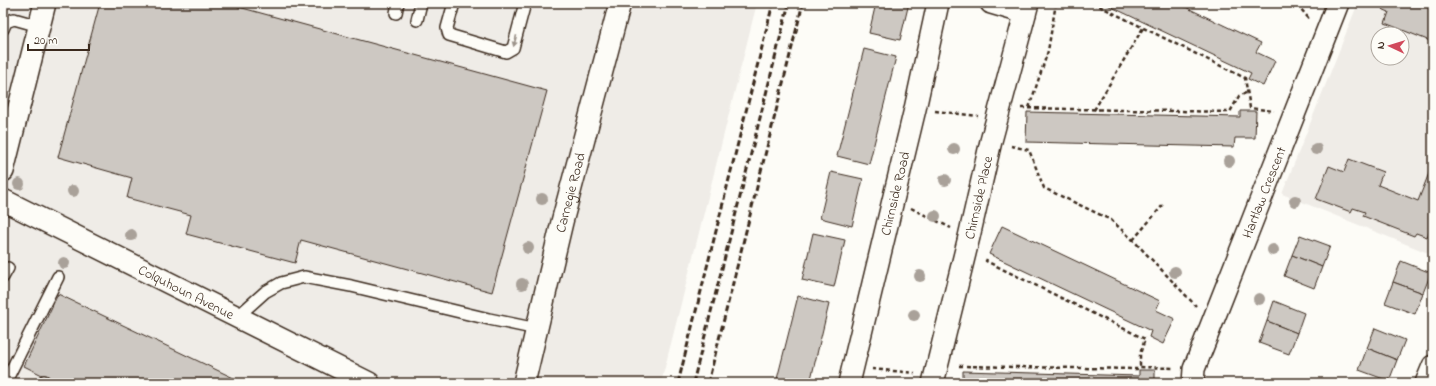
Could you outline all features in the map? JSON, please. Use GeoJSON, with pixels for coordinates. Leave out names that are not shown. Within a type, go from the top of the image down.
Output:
{"type":"FeatureCollection","features":[{"type":"Feature","properties":{"kind":"street"},"geometry":{"type":"LineString","coordinates":[[3,171],[45,3]]}},
{"type":"Feature","properties":{"kind":"street","name":"Carnegie Road"},"geometry":{"type":"LineString","coordinates":[[524,383],[562,222],[620,3]]}},
{"type":"Feature","properties":{"kind":"street","name":"Chirnside Road"},"geometry":{"type":"LineString","coordinates":[[851,375],[915,109],[938,3]]}},
{"type":"Feature","properties":{"kind":"street","name":"Chirnside Place"},"geometry":{"type":"LineString","coordinates":[[935,374],[991,141],[1026,8],[991,3]]}},
{"type":"Feature","properties":{"kind":"street","name":"Hartlaw Crescent"},"geometry":{"type":"LineString","coordinates":[[1193,376],[1338,3]]}},
{"type":"Feature","properties":{"kind":"street","name":"Colquhoun Avenue"},"geometry":{"type":"LineString","coordinates":[[3,200],[369,383]]}},
{"type":"Feature","properties":{"kind":"street"},"geometry":{"type":"LineString","coordinates":[[1426,383],[1433,366]]}},
{"type":"Feature","properties":{"kind":"lane"},"geometry":{"type":"LineString","coordinates":[[416,20],[421,3]]}},
{"type":"Feature","properties":{"kind":"lane"},"geometry":{"type":"LineString","coordinates":[[454,3],[447,28],[449,35],[506,52],[513,48],[525,3]]}},
{"type":"Feature","properties":{"kind":"lane"},"geometry":{"type":"LineString","coordinates":[[3,29],[6,22],[14,19],[39,26]]}},
{"type":"Feature","properties":{"kind":"lane"},"geometry":{"type":"LineString","coordinates":[[5,383],[58,277]]}},
{"type":"Feature","properties":{"kind":"lane"},"geometry":{"type":"LineString","coordinates":[[237,317],[265,292],[281,283],[304,277],[351,286],[537,329]]}},
{"type":"Feature","properties":{"kind":"path"},"geometry":{"type":"LineString","coordinates":[[1029,108],[1048,51],[1056,3]]}},
{"type":"Feature","properties":{"kind":"path"},"geometry":{"type":"LineString","coordinates":[[1093,3],[1245,78],[1250,108],[1295,113]]}},
{"type":"Feature","properties":{"kind":"path"},"geometry":{"type":"LineString","coordinates":[[1094,110],[1143,28]]}},
{"type":"Feature","properties":{"kind":"path"},"geometry":{"type":"LineString","coordinates":[[915,109],[999,110],[1029,108],[1230,112],[1239,96],[1248,92]]}},
{"type":"Feature","properties":{"kind":"path"},"geometry":{"type":"LineString","coordinates":[[991,141],[1029,150],[1044,188],[1111,220],[1133,240],[1213,323]]}},
{"type":"Feature","properties":{"kind":"path"},"geometry":{"type":"LineString","coordinates":[[893,198],[969,237]]}},
{"type":"Feature","properties":{"kind":"path"},"geometry":{"type":"LineString","coordinates":[[1133,240],[1163,205]]}},
{"type":"Feature","properties":{"kind":"path"},"geometry":{"type":"LineString","coordinates":[[988,254],[986,261],[1145,339],[1140,354],[1140,367]]}},
{"type":"Feature","properties":{"kind":"path"},"geometry":{"type":"LineString","coordinates":[[851,375],[935,374],[1140,367],[1193,376]]}},
{"type":"Feature","properties":{"kind":"shaded area"},"geometry":{"type":"Polygon","coordinates":[[[3,3],[757,3],[661,383],[3,383],[3,3]]]}},
{"type":"Feature","properties":{"kind":"shaded area"},"geometry":{"type":"Polygon","coordinates":[[[1358,3],[1433,3],[1433,255],[1282,194],[1358,3]]]}},
{"type":"Feature","properties":{"kind":"building"},"geometry":{"type":"Polygon","coordinates":[[[100,3],[224,3],[547,91],[492,292],[301,240],[295,263],[186,234],[191,215],[127,198],[132,178],[58,157],[100,3]]]}},
{"type":"Feature","properties":{"kind":"building"},"geometry":{"type":"Polygon","coordinates":[[[876,3],[909,3],[900,40],[869,33],[876,3]]]}},
{"type":"Feature","properties":{"kind":"building"},"geometry":{"type":"Polygon","coordinates":[[[1103,3],[1177,3],[1261,43],[1256,52],[1275,61],[1263,86],[1248,79],[1251,73],[1103,3]]]}},
{"type":"Feature","properties":{"kind":"building"},"geometry":{"type":"Polygon","coordinates":[[[1384,3],[1433,3],[1433,34],[1430,41],[1410,33],[1410,26],[1392,26],[1385,23],[1389,12],[1382,9],[1384,3]]]}},
{"type":"Feature","properties":{"kind":"building"},"geometry":{"type":"Polygon","coordinates":[[[864,49],[896,57],[869,164],[837,156],[864,49]]]}},
{"type":"Feature","properties":{"kind":"building"},"geometry":{"type":"Polygon","coordinates":[[[1240,111],[1256,111],[1255,138],[1235,138],[1234,147],[1026,142],[1027,112],[1240,117],[1240,111]]]}},
{"type":"Feature","properties":{"kind":"building"},"geometry":{"type":"Polygon","coordinates":[[[1349,159],[1383,172],[1378,185],[1418,201],[1433,163],[1433,223],[1427,237],[1416,233],[1414,236],[1363,216],[1365,212],[1353,208],[1351,212],[1316,199],[1329,166],[1344,172],[1349,159]]]}},
{"type":"Feature","properties":{"kind":"building"},"geometry":{"type":"Polygon","coordinates":[[[831,172],[863,179],[852,226],[820,218],[831,172]]]}},
{"type":"Feature","properties":{"kind":"building"},"geometry":{"type":"Polygon","coordinates":[[[1002,226],[1160,301],[1156,310],[1175,319],[1163,344],[1149,337],[1151,331],[989,254],[1002,226]]]}},
{"type":"Feature","properties":{"kind":"building"},"geometry":{"type":"Polygon","coordinates":[[[813,233],[845,240],[834,287],[802,280],[813,233]]]}},
{"type":"Feature","properties":{"kind":"building"},"geometry":{"type":"Polygon","coordinates":[[[1300,235],[1330,246],[1322,267],[1292,255],[1300,235]]]}},
{"type":"Feature","properties":{"kind":"building"},"geometry":{"type":"Polygon","coordinates":[[[1292,255],[1322,267],[1314,288],[1284,276],[1292,255]]]}},
{"type":"Feature","properties":{"kind":"building"},"geometry":{"type":"Polygon","coordinates":[[[1401,261],[1431,273],[1423,293],[1393,282],[1401,261]]]}},
{"type":"Feature","properties":{"kind":"building"},"geometry":{"type":"Polygon","coordinates":[[[1393,282],[1423,293],[1415,314],[1385,303],[1393,282]]]}},
{"type":"Feature","properties":{"kind":"building"},"geometry":{"type":"Polygon","coordinates":[[[58,294],[244,383],[58,383],[24,366],[58,294]]]}},
{"type":"Feature","properties":{"kind":"building"},"geometry":{"type":"Polygon","coordinates":[[[798,296],[829,304],[810,383],[776,383],[798,296]]]}},
{"type":"Feature","properties":{"kind":"building"},"geometry":{"type":"Polygon","coordinates":[[[1274,301],[1304,313],[1297,333],[1267,321],[1274,301]]]}},
{"type":"Feature","properties":{"kind":"building"},"geometry":{"type":"Polygon","coordinates":[[[1267,321],[1297,333],[1289,354],[1259,343],[1267,321]]]}},
{"type":"Feature","properties":{"kind":"building"},"geometry":{"type":"Polygon","coordinates":[[[1375,328],[1405,340],[1397,360],[1367,348],[1375,328]]]}},
{"type":"Feature","properties":{"kind":"building"},"geometry":{"type":"Polygon","coordinates":[[[1367,348],[1397,360],[1389,381],[1359,370],[1367,348]]]}},
{"type":"Feature","properties":{"kind":"building"},"geometry":{"type":"Polygon","coordinates":[[[1139,370],[1155,370],[1155,383],[963,383],[963,371],[1139,376],[1139,370]]]}},
{"type":"Feature","properties":{"kind":"railway"},"geometry":{"type":"LineString","coordinates":[[678,383],[773,3]]}},
{"type":"Feature","properties":{"kind":"railway"},"geometry":{"type":"LineString","coordinates":[[693,383],[789,3]]}},
{"type":"Feature","properties":{"kind":"railway"},"geometry":{"type":"LineString","coordinates":[[708,383],[803,3]]}}]}
